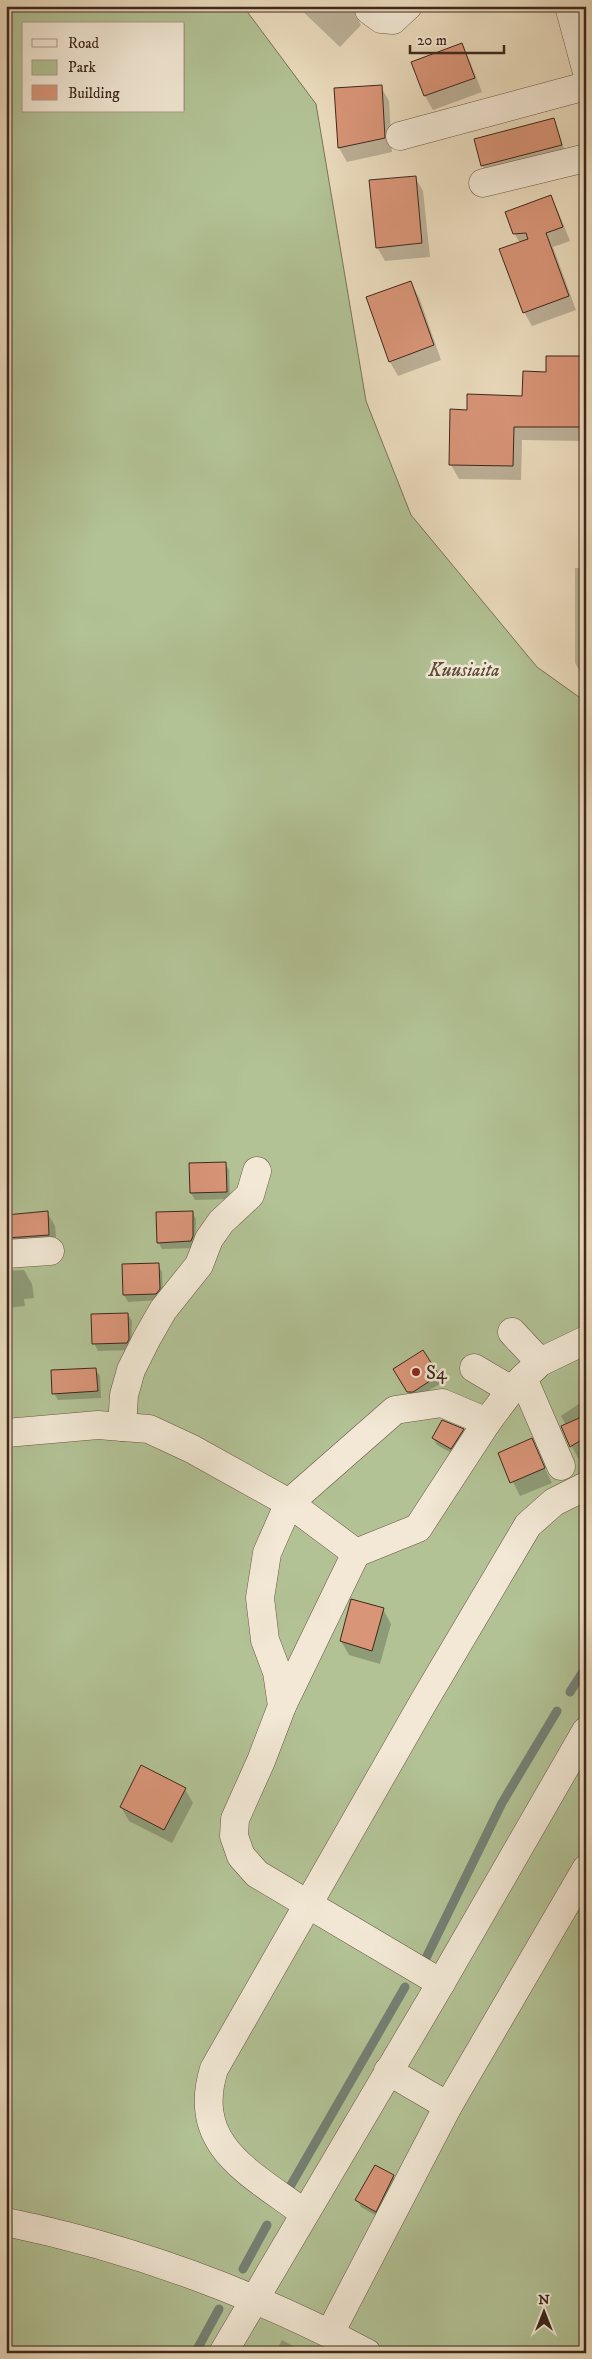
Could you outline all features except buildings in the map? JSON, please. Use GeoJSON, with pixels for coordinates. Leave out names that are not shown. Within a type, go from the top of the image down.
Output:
{"type":"FeatureCollection","features":[{"type":"Feature","properties":{"kind":"street"},"geometry":{"type":"LineString","coordinates":[[369,10],[381,19],[393,20],[408,6]]}},
{"type":"Feature","properties":{"kind":"street"},"geometry":{"type":"LineString","coordinates":[[568,6],[586,69]]}},
{"type":"Feature","properties":{"kind":"street"},"geometry":{"type":"LineString","coordinates":[[400,136],[586,86]]}},
{"type":"Feature","properties":{"kind":"street"},"geometry":{"type":"LineString","coordinates":[[483,184],[586,158]]}},
{"type":"Feature","properties":{"kind":"street"},"geometry":{"type":"LineString","coordinates":[[122,1427],[126,1387],[131,1370],[147,1338],[163,1310],[199,1265],[209,1239],[221,1222],[250,1195],[258,1171]]}},
{"type":"Feature","properties":{"kind":"street"},"geometry":{"type":"LineString","coordinates":[[6,1254],[50,1251]]}},
{"type":"Feature","properties":{"kind":"street"},"geometry":{"type":"LineString","coordinates":[[512,1332],[525,1376],[561,1466]]}},
{"type":"Feature","properties":{"kind":"street"},"geometry":{"type":"LineString","coordinates":[[441,1983],[258,1874],[241,1856],[234,1836],[235,1819],[261,1761],[282,1706],[356,1554],[418,1528],[487,1422],[525,1376],[584,1342]]}},
{"type":"Feature","properties":{"kind":"street"},"geometry":{"type":"LineString","coordinates":[[474,1368],[525,1376]]}},
{"type":"Feature","properties":{"kind":"street"},"geometry":{"type":"LineString","coordinates":[[282,1706],[277,1672],[265,1640],[260,1598],[267,1553],[289,1503],[395,1410],[442,1403],[487,1422]]}},
{"type":"Feature","properties":{"kind":"street"},"geometry":{"type":"LineString","coordinates":[[6,1434],[98,1425],[149,1429],[192,1449],[289,1503],[356,1554]]}},
{"type":"Feature","properties":{"kind":"street"},"geometry":{"type":"LineString","coordinates":[[304,2213],[231,2157],[218,2140],[209,2118],[207,2099],[214,2068],[424,1701],[528,1525],[554,1502],[586,1486]]}},
{"type":"Feature","properties":{"kind":"street"},"geometry":{"type":"LineString","coordinates":[[223,2353],[441,1983],[586,1731]]}},
{"type":"Feature","properties":{"kind":"street"},"geometry":{"type":"LineString","coordinates":[[6,2222],[57,2232],[129,2253],[254,2299],[347,2345],[448,2106],[586,1869]]}},
{"type":"Feature","properties":{"kind":"street"},"geometry":{"type":"LineString","coordinates":[[388,2071],[448,2106]]}},
{"type":"Feature","properties":{"kind":"green space","name":"Kuusiaita"},"geometry":{"type":"Polygon","coordinates":[[[6,6],[243,6],[316,104],[366,401],[411,515],[537,667],[586,702],[586,2353],[6,2353],[6,6]]]}},
{"type":"Feature","properties":{"kind":"waterway"},"geometry":{"type":"LineString","coordinates":[[570,1692],[586,1667]]}},
{"type":"Feature","properties":{"kind":"waterway"},"geometry":{"type":"LineString","coordinates":[[426,1958],[502,1803],[557,1711]]}},
{"type":"Feature","properties":{"kind":"waterway"},"geometry":{"type":"LineString","coordinates":[[291,2185],[405,1987]]}},
{"type":"Feature","properties":{"kind":"waterway"},"geometry":{"type":"LineString","coordinates":[[243,2269],[267,2225]]}},
{"type":"Feature","properties":{"kind":"waterway"},"geometry":{"type":"LineString","coordinates":[[195,2353],[219,2309]]}},
{"type":"Feature","properties":{"kind":"place","name":"S4"},"geometry":{"type":"Point","coordinates":[416,1372]}}]}
